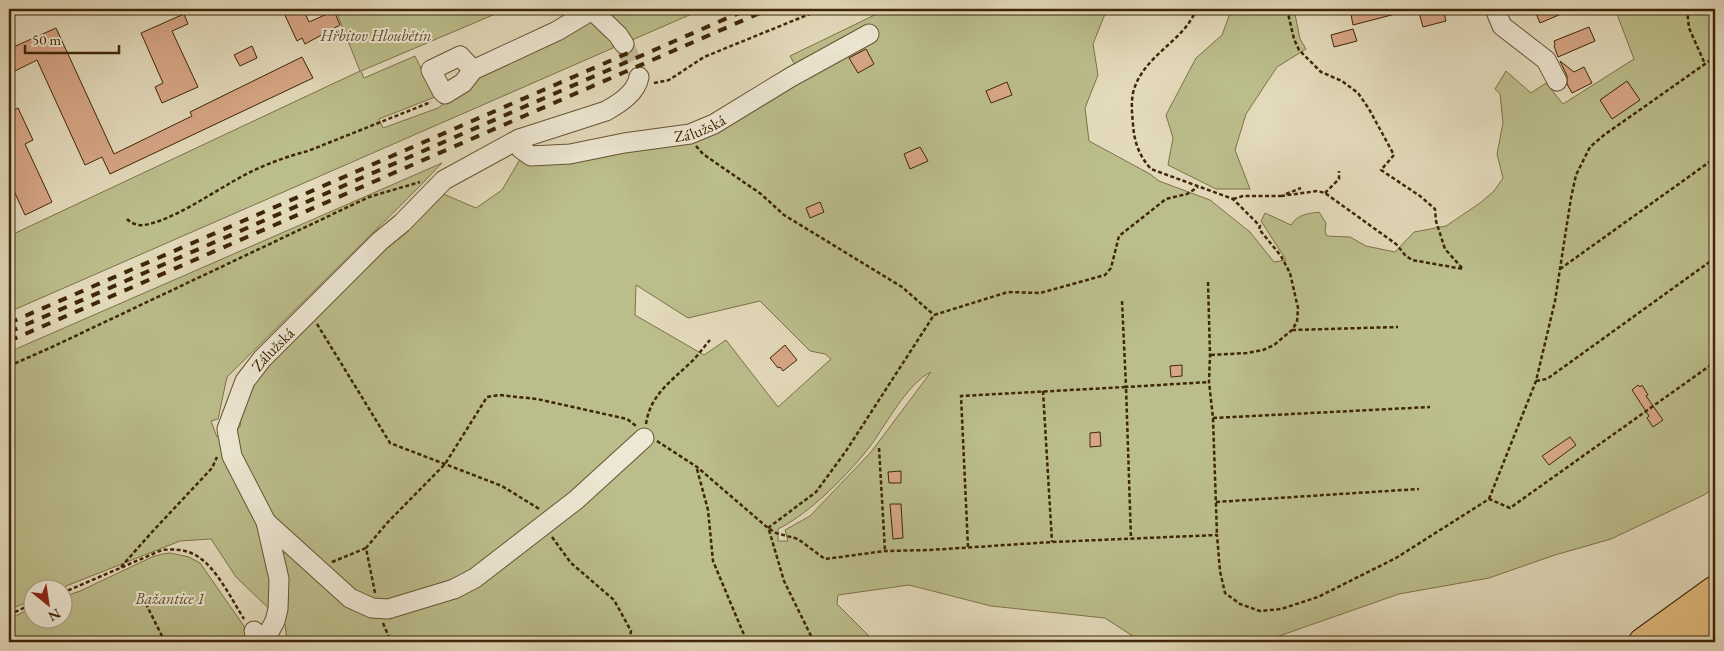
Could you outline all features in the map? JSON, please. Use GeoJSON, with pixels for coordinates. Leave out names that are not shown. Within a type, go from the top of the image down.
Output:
{"type":"FeatureCollection","features":[{"type":"Feature","properties":{"kind":"highway"},"geometry":{"type":"LineString","coordinates":[[1643,642],[1714,597]]}},
{"type":"Feature","properties":{"kind":"highway"},"geometry":{"type":"LineString","coordinates":[[1678,642],[1714,597]]}},
{"type":"Feature","properties":{"kind":"street"},"geometry":{"type":"LineString","coordinates":[[474,70],[460,56],[431,70],[442,91],[446,94],[463,82],[474,70],[557,31],[592,9],[618,35],[624,44]]}},
{"type":"Feature","properties":{"kind":"street"},"geometry":{"type":"LineString","coordinates":[[1495,9],[1502,26],[1546,60],[1558,81]]}},
{"type":"Feature","properties":{"kind":"street","name":"Zálužská"},"geometry":{"type":"LineString","coordinates":[[519,139],[521,149],[530,156],[570,154],[624,143],[690,134],[714,124],[791,77],[869,34]]}},
{"type":"Feature","properties":{"kind":"street","name":"Zálužská"},"geometry":{"type":"LineString","coordinates":[[227,429],[245,381],[262,359],[380,240],[402,223],[444,180],[519,139],[606,111],[618,104],[638,81]]}},
{"type":"Feature","properties":{"kind":"street"},"geometry":{"type":"LineString","coordinates":[[227,429],[232,456],[266,522],[279,580],[278,608],[273,627],[264,637],[259,636],[254,631]]}},
{"type":"Feature","properties":{"kind":"street"},"geometry":{"type":"LineString","coordinates":[[266,522],[350,598],[372,608],[388,609],[454,589],[475,578],[576,500],[644,436]]}},
{"type":"Feature","properties":{"kind":"path"},"geometry":{"type":"LineString","coordinates":[[638,81],[646,85],[669,80],[704,57],[822,9]]}},
{"type":"Feature","properties":{"kind":"path"},"geometry":{"type":"LineString","coordinates":[[1198,9],[1185,28],[1158,53],[1138,80],[1131,106],[1134,136],[1144,161],[1151,169],[1233,199],[1260,226],[1259,229],[1281,256],[1290,273],[1298,308],[1297,322],[1292,330],[1274,345],[1263,350],[1247,353],[1210,355]]}},
{"type":"Feature","properties":{"kind":"path"},"geometry":{"type":"LineString","coordinates":[[1233,199],[1243,196],[1280,196],[1317,191],[1325,193],[1396,244],[1412,260],[1463,269],[1445,249],[1434,210],[1420,196],[1381,170],[1394,155],[1358,93],[1342,81],[1321,72],[1299,50],[1294,39],[1287,9]]}},
{"type":"Feature","properties":{"kind":"path"},"geometry":{"type":"LineString","coordinates":[[1687,9],[1690,28],[1705,64]]}},
{"type":"Feature","properties":{"kind":"path"},"geometry":{"type":"LineString","coordinates":[[1208,282],[1209,382],[1213,418],[1220,571],[1225,593],[1240,604],[1260,611],[1281,609],[1318,597],[1396,558],[1490,499],[1536,382],[1555,301],[1576,175],[1590,147],[1604,135],[1715,57]]}},
{"type":"Feature","properties":{"kind":"path"},"geometry":{"type":"LineString","coordinates":[[128,219],[131,223],[143,226],[165,218],[243,176],[294,154],[308,151],[436,100],[446,94]]}},
{"type":"Feature","properties":{"kind":"path"},"geometry":{"type":"LineString","coordinates":[[690,134],[692,142],[703,154],[761,194],[784,215],[902,287],[934,315]]}},
{"type":"Feature","properties":{"kind":"path"},"geometry":{"type":"LineString","coordinates":[[1560,269],[1715,158]]}},
{"type":"Feature","properties":{"kind":"path"},"geometry":{"type":"LineString","coordinates":[[1325,193],[1339,179],[1339,171]]}},
{"type":"Feature","properties":{"kind":"path"},"geometry":{"type":"LineString","coordinates":[[9,366],[369,197],[422,182]]}},
{"type":"Feature","properties":{"kind":"path"},"geometry":{"type":"LineString","coordinates":[[768,528],[816,492],[846,452],[934,315],[1008,292],[1040,293],[1105,275],[1111,268],[1119,236],[1166,198],[1187,194],[1198,187]]}},
{"type":"Feature","properties":{"kind":"path"},"geometry":{"type":"LineString","coordinates":[[1280,196],[1301,188]]}},
{"type":"Feature","properties":{"kind":"path"},"geometry":{"type":"LineString","coordinates":[[1536,382],[1547,379],[1715,258]]}},
{"type":"Feature","properties":{"kind":"path"},"geometry":{"type":"LineString","coordinates":[[1122,301],[1131,539]]}},
{"type":"Feature","properties":{"kind":"path"},"geometry":{"type":"LineString","coordinates":[[310,312],[390,443],[502,486],[548,521],[571,563],[614,600],[631,631],[629,642]]}},
{"type":"Feature","properties":{"kind":"path"},"geometry":{"type":"LineString","coordinates":[[1292,330],[1398,327]]}},
{"type":"Feature","properties":{"kind":"path"},"geometry":{"type":"LineString","coordinates":[[644,436],[647,413],[658,394],[691,362],[710,340]]}},
{"type":"Feature","properties":{"kind":"path"},"geometry":{"type":"LineString","coordinates":[[1490,499],[1510,508],[1715,362]]}},
{"type":"Feature","properties":{"kind":"path"},"geometry":{"type":"LineString","coordinates":[[968,547],[961,396],[1209,382]]}},
{"type":"Feature","properties":{"kind":"path"},"geometry":{"type":"LineString","coordinates":[[1042,391],[1052,542]]}},
{"type":"Feature","properties":{"kind":"path"},"geometry":{"type":"LineString","coordinates":[[319,568],[366,548],[387,523],[445,464],[487,397],[499,394],[537,399],[627,419],[644,436],[658,442],[697,467],[768,528],[776,533],[798,539],[825,559],[885,551],[1217,536]]}},
{"type":"Feature","properties":{"kind":"path"},"geometry":{"type":"LineString","coordinates":[[1213,418],[1430,407]]}},
{"type":"Feature","properties":{"kind":"path"},"geometry":{"type":"LineString","coordinates":[[120,568],[212,468],[227,429]]}},
{"type":"Feature","properties":{"kind":"path"},"geometry":{"type":"LineString","coordinates":[[878,448],[885,551]]}},
{"type":"Feature","properties":{"kind":"path"},"geometry":{"type":"LineString","coordinates":[[697,467],[708,510],[713,561],[747,642]]}},
{"type":"Feature","properties":{"kind":"path"},"geometry":{"type":"LineString","coordinates":[[1216,502],[1419,489]]}},
{"type":"Feature","properties":{"kind":"path"},"geometry":{"type":"LineString","coordinates":[[768,528],[784,581],[814,642]]}},
{"type":"Feature","properties":{"kind":"path"},"geometry":{"type":"LineString","coordinates":[[366,548],[378,608]]}},
{"type":"Feature","properties":{"kind":"path"},"geometry":{"type":"LineString","coordinates":[[72,589],[162,550],[174,549],[196,555],[205,562],[254,631]]}},
{"type":"Feature","properties":{"kind":"path"},"geometry":{"type":"LineString","coordinates":[[140,592],[164,642]]}},
{"type":"Feature","properties":{"kind":"path"},"geometry":{"type":"LineString","coordinates":[[9,615],[22,609]]}},
{"type":"Feature","properties":{"kind":"green space","name":"Hřbitov Hloubětín"},"geometry":{"type":"Polygon","coordinates":[[[335,9],[507,9],[361,71],[364,78],[415,56],[435,97],[379,119],[383,128],[438,108],[491,68],[594,20],[612,37],[613,48],[9,312],[9,236],[360,71],[335,9]]]}},
{"type":"Feature","properties":{"kind":"green space"},"geometry":{"type":"Polygon","coordinates":[[[598,9],[703,9],[632,40],[598,9]]]}},
{"type":"Feature","properties":{"kind":"green space"},"geometry":{"type":"Polygon","coordinates":[[[887,9],[1107,9],[1093,44],[1098,75],[1085,108],[1089,141],[1150,174],[1159,181],[1210,200],[1250,232],[1274,262],[1286,260],[1261,221],[1265,213],[1291,225],[1300,217],[1319,212],[1326,223],[1325,232],[1327,236],[1350,237],[1366,246],[1395,252],[1414,232],[1446,226],[1480,203],[1494,191],[1503,178],[1497,154],[1503,123],[1500,94],[1495,89],[1506,71],[1531,93],[1546,83],[1563,104],[1634,59],[1615,9],[1715,9],[1715,487],[1704,495],[1611,539],[1555,555],[1489,578],[1399,594],[1262,642],[1142,642],[1105,618],[991,606],[909,585],[838,595],[837,604],[875,642],[287,642],[285,624],[236,577],[211,539],[180,541],[72,584],[72,578],[22,578],[22,604],[9,610],[9,352],[442,163],[227,377],[218,419],[211,421],[217,437],[240,427],[243,392],[252,381],[441,193],[476,208],[502,190],[523,154],[691,142],[706,137],[720,131],[748,113],[799,72],[790,56],[887,9]],[[636,285],[635,315],[704,355],[726,340],[778,407],[831,359],[825,354],[810,351],[760,301],[688,318],[636,285]],[[931,372],[914,385],[871,445],[841,480],[816,503],[778,529],[778,541],[788,541],[785,530],[810,516],[871,452],[931,372]]]}},
{"type":"Feature","properties":{"kind":"green space"},"geometry":{"type":"Polygon","coordinates":[[[1236,9],[1294,9],[1300,39],[1306,49],[1277,67],[1246,114],[1235,150],[1250,189],[1216,189],[1168,165],[1173,138],[1166,115],[1196,58],[1222,35],[1229,16],[1236,9]]]}},
{"type":"Feature","properties":{"kind":"green space","name":"Bažantice 1"},"geometry":{"type":"Polygon","coordinates":[[[170,553],[189,557],[200,563],[255,642],[9,642],[9,619],[22,613],[22,628],[72,628],[72,594],[162,554],[170,553]]]}},
{"type":"Feature","properties":{"kind":"building"},"geometry":{"type":"Polygon","coordinates":[[[282,9],[303,9],[309,22],[334,11],[340,25],[305,44],[302,38],[297,41],[282,9]]]}},
{"type":"Feature","properties":{"kind":"building"},"geometry":{"type":"Polygon","coordinates":[[[1350,9],[1402,9],[1403,12],[1353,25],[1350,9]]]}},
{"type":"Feature","properties":{"kind":"building"},"geometry":{"type":"Polygon","coordinates":[[[1418,9],[1443,9],[1446,21],[1423,27],[1418,9]]]}},
{"type":"Feature","properties":{"kind":"building"},"geometry":{"type":"Polygon","coordinates":[[[1534,9],[1573,9],[1540,23],[1534,9]]]}},
{"type":"Feature","properties":{"kind":"building"},"geometry":{"type":"Polygon","coordinates":[[[184,14],[188,24],[172,31],[198,87],[162,103],[155,87],[163,83],[141,33],[184,14]]]}},
{"type":"Feature","properties":{"kind":"building"},"geometry":{"type":"Polygon","coordinates":[[[1589,27],[1595,41],[1558,57],[1554,41],[1589,27]]]}},
{"type":"Feature","properties":{"kind":"building"},"geometry":{"type":"Polygon","coordinates":[[[56,28],[114,154],[192,116],[190,112],[302,57],[313,78],[110,174],[102,157],[85,165],[37,60],[9,74],[9,49],[56,28]]]}},
{"type":"Feature","properties":{"kind":"building"},"geometry":{"type":"Polygon","coordinates":[[[1353,29],[1357,41],[1334,47],[1331,35],[1353,29]]]}},
{"type":"Feature","properties":{"kind":"building"},"geometry":{"type":"Polygon","coordinates":[[[252,46],[257,58],[240,66],[234,55],[252,46]]]}},
{"type":"Feature","properties":{"kind":"building"},"geometry":{"type":"Polygon","coordinates":[[[866,49],[874,64],[858,73],[849,58],[866,49]]]}},
{"type":"Feature","properties":{"kind":"building"},"geometry":{"type":"Polygon","coordinates":[[[1560,61],[1574,72],[1584,67],[1592,83],[1572,93],[1567,84],[1567,76],[1560,61]]]}},
{"type":"Feature","properties":{"kind":"building"},"geometry":{"type":"Polygon","coordinates":[[[1627,81],[1640,100],[1612,119],[1600,100],[1627,81]]]}},
{"type":"Feature","properties":{"kind":"building"},"geometry":{"type":"Polygon","coordinates":[[[1007,82],[1012,95],[991,103],[986,91],[1007,82]]]}},
{"type":"Feature","properties":{"kind":"building"},"geometry":{"type":"Polygon","coordinates":[[[18,108],[33,140],[25,144],[52,202],[25,215],[9,180],[9,112],[18,108]]]}},
{"type":"Feature","properties":{"kind":"building"},"geometry":{"type":"Polygon","coordinates":[[[920,147],[928,161],[910,169],[904,154],[920,147]]]}},
{"type":"Feature","properties":{"kind":"building"},"geometry":{"type":"Polygon","coordinates":[[[820,202],[824,212],[810,218],[806,208],[820,202]]]}},
{"type":"Feature","properties":{"kind":"building"},"geometry":{"type":"Polygon","coordinates":[[[785,345],[797,360],[783,371],[770,358],[785,345]]]}},
{"type":"Feature","properties":{"kind":"building"},"geometry":{"type":"Polygon","coordinates":[[[1182,365],[1182,376],[1171,377],[1170,366],[1182,365]]]}},
{"type":"Feature","properties":{"kind":"building"},"geometry":{"type":"Polygon","coordinates":[[[1638,385],[1640,387],[1642,385],[1648,395],[1646,396],[1663,420],[1653,427],[1647,418],[1649,416],[1632,390],[1638,385]]]}},
{"type":"Feature","properties":{"kind":"building"},"geometry":{"type":"Polygon","coordinates":[[[1100,432],[1101,446],[1090,447],[1090,433],[1100,432]]]}},
{"type":"Feature","properties":{"kind":"building"},"geometry":{"type":"Polygon","coordinates":[[[1570,437],[1576,445],[1549,465],[1542,456],[1570,437]]]}},
{"type":"Feature","properties":{"kind":"building"},"geometry":{"type":"Polygon","coordinates":[[[901,471],[901,483],[889,483],[888,472],[901,471]]]}},
{"type":"Feature","properties":{"kind":"building"},"geometry":{"type":"Polygon","coordinates":[[[890,504],[901,504],[903,538],[893,539],[890,504]]]}},
{"type":"Feature","properties":{"kind":"tunnel"},"geometry":{"type":"LineString","coordinates":[[624,44],[639,77]]}},
{"type":"Feature","properties":{"kind":"railway"},"geometry":{"type":"LineString","coordinates":[[9,332],[748,9]]}},
{"type":"Feature","properties":{"kind":"railway"},"geometry":{"type":"LineString","coordinates":[[9,341],[769,9]]}},
{"type":"Feature","properties":{"kind":"railway"},"geometry":{"type":"LineString","coordinates":[[9,323],[635,50]]}}]}
